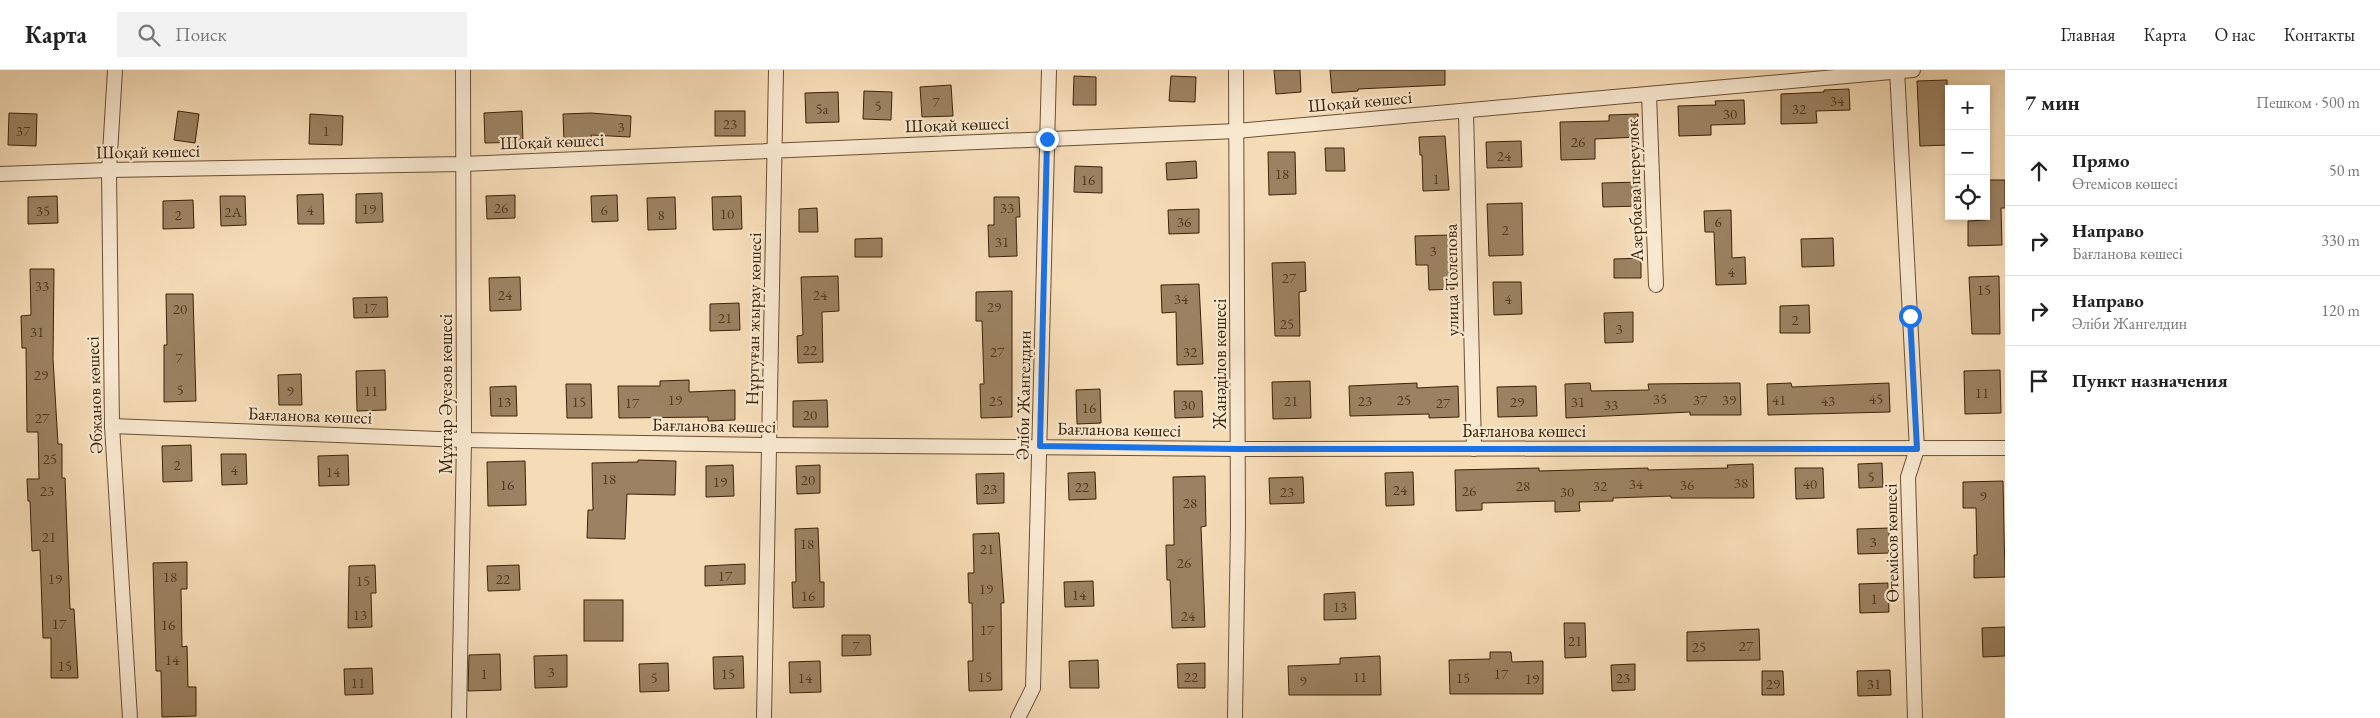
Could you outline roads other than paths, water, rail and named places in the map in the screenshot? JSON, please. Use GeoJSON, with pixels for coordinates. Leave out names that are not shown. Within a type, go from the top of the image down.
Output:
{"type":"FeatureCollection","features":[{"type":"Feature","properties":{"kind":"street","name":"Әбжанов көшесі"},"geometry":{"type":"LineString","coordinates":[[115,70],[109,170],[112,426],[130,718]]}},
{"type":"Feature","properties":{"kind":"street","name":"Мұхтар Әуезов көшесі"},"geometry":{"type":"LineString","coordinates":[[459,718],[464,440],[463,70]]}},
{"type":"Feature","properties":{"kind":"street","name":"Нұртуған жырау көшесі"},"geometry":{"type":"LineString","coordinates":[[764,718],[776,70]]}},
{"type":"Feature","properties":{"kind":"street","name":"Әліби Жангелдин"},"geometry":{"type":"LineString","coordinates":[[1018,718],[1033,688],[1049,70]]}},
{"type":"Feature","properties":{"kind":"street","name":"Жанәділов көшесі"},"geometry":{"type":"LineString","coordinates":[[1235,718],[1238,449],[1236,70]]}},
{"type":"Feature","properties":{"kind":"street","name":"Шоқай көшесі"},"geometry":{"type":"LineString","coordinates":[[0,174],[109,170],[463,164],[1237,131],[1913,70]]}},
{"type":"Feature","properties":{"kind":"street","name":"Өтемісов көшесі"},"geometry":{"type":"LineString","coordinates":[[1897,71],[1917,449],[1908,477],[1914,718]]}},
{"type":"Feature","properties":{"kind":"street","name":"Азербаева переулок"},"geometry":{"type":"LineString","coordinates":[[1650,94],[1656,285]]}},
{"type":"Feature","properties":{"kind":"street","name":"улица Толепова"},"geometry":{"type":"LineString","coordinates":[[1466,111],[1474,449]]}},
{"type":"Feature","properties":{"kind":"street","name":"Бағланова көшесі"},"geometry":{"type":"LineString","coordinates":[[112,426],[464,440],[769,445],[1238,449],[2005,448]]}}]}
